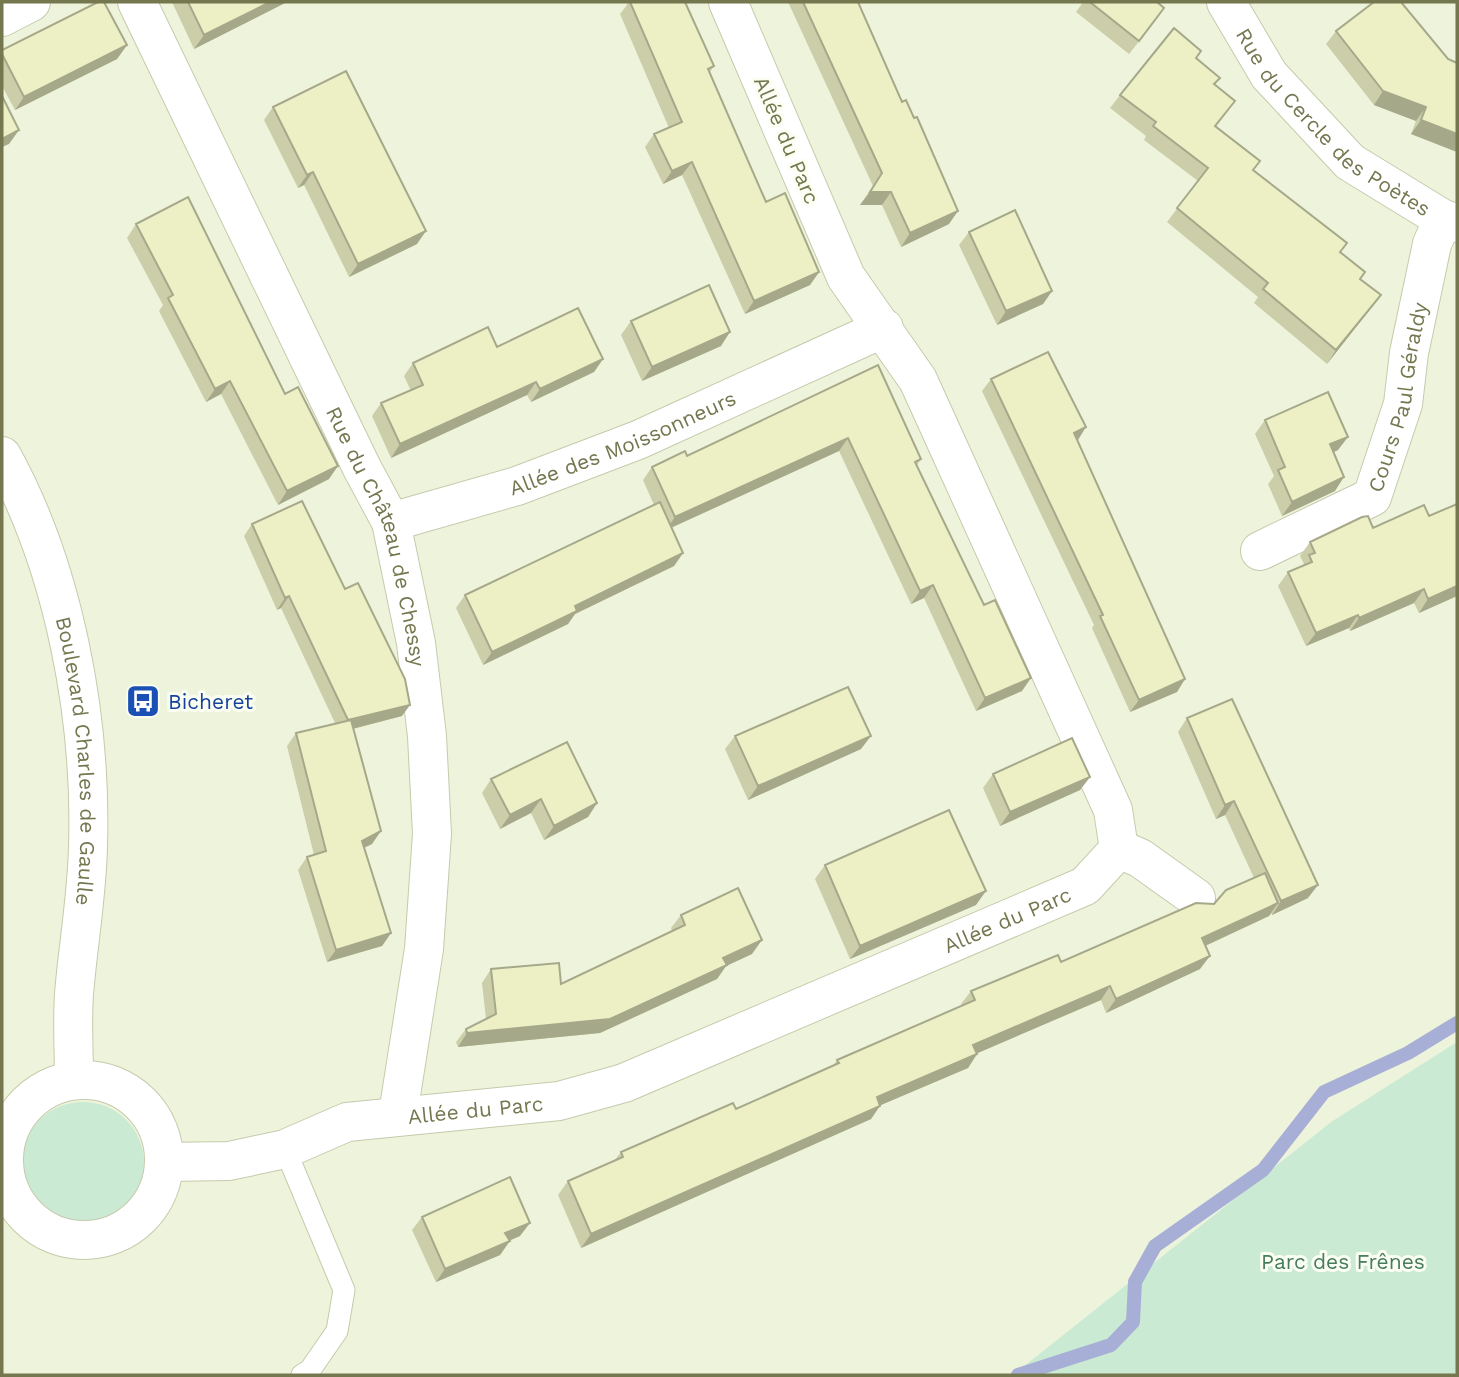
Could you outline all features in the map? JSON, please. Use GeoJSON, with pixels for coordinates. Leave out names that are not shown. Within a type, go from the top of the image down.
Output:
{"type":"FeatureCollection","features":[{"type":"Feature","properties":{"kind":"street"},"geometry":{"type":"LineString","coordinates":[[2,17],[32,2]]}},
{"type":"Feature","properties":{"kind":"street","name":"Rue du Château de Chessy"},"geometry":{"type":"LineString","coordinates":[[137,2],[391,522],[416,643],[427,736],[432,834],[424,949],[398,1114]]}},
{"type":"Feature","properties":{"kind":"street","name":"Allée du Parc"},"geometry":{"type":"LineString","coordinates":[[165,1162],[229,1161],[285,1149],[347,1122],[398,1114],[559,1101],[624,1083],[1085,886],[1119,849],[1113,810],[918,380],[846,277],[728,2]]}},
{"type":"Feature","properties":{"kind":"street","name":"Rue du Cercle des Poètes"},"geometry":{"type":"LineString","coordinates":[[1226,2],[1269,75],[1350,162],[1450,221]]}},
{"type":"Feature","properties":{"kind":"street","name":"Cours Paul Géraldy"},"geometry":{"type":"LineString","coordinates":[[1260,551],[1372,497],[1403,404],[1409,353],[1432,244],[1450,221]]}},
{"type":"Feature","properties":{"kind":"street","name":"Allée des Moissonneurs"},"geometry":{"type":"LineString","coordinates":[[391,522],[517,486],[638,440],[884,328]]}},
{"type":"Feature","properties":{"kind":"street","name":"Boulevard Charles de Gaulle"},"geometry":{"type":"LineString","coordinates":[[2,456],[35,527],[58,593],[71,649],[83,738],[88,846],[74,998],[74,1079]]}},
{"type":"Feature","properties":{"kind":"street"},"geometry":{"type":"LineString","coordinates":[[1119,849],[1140,858],[1196,898]]}},
{"type":"Feature","properties":{"kind":"street"},"geometry":{"type":"LineString","coordinates":[[74,1079],[109,1083],[139,1101],[159,1128],[165,1162],[157,1195],[138,1220],[110,1237],[77,1240],[11,1218],[3,1161],[4,1136],[32,1098],[52,1086],[74,1079]]}},
{"type":"Feature","properties":{"kind":"lane"},"geometry":{"type":"LineString","coordinates":[[285,1149],[344,1290],[337,1331],[310,1370],[302,1375]]}},
{"type":"Feature","properties":{"kind":"shaded area"},"geometry":{"type":"Polygon","coordinates":[[[2,2],[1457,2],[1457,1047],[1331,1122],[1013,1375],[2,1375],[2,2]]]}},
{"type":"Feature","properties":{"kind":"green space","name":"Parc des Frênes"},"geometry":{"type":"Polygon","coordinates":[[[1457,1042],[1457,1375],[1013,1375],[1331,1122],[1457,1042]]]}},
{"type":"Feature","properties":{"kind":"green space"},"geometry":{"type":"Polygon","coordinates":[[[83,1102],[106,1107],[126,1120],[139,1140],[144,1163],[139,1186],[126,1206],[106,1219],[83,1224],[60,1219],[40,1206],[27,1186],[22,1163],[27,1140],[40,1120],[60,1107],[83,1102]]]}},
{"type":"Feature","properties":{"kind":"building"},"geometry":{"type":"Polygon","coordinates":[[[98,2],[104,2],[127,45],[24,97],[2,50],[98,2]]]}},
{"type":"Feature","properties":{"kind":"building"},"geometry":{"type":"Polygon","coordinates":[[[188,2],[270,2],[204,35],[188,2]]]}},
{"type":"Feature","properties":{"kind":"building"},"geometry":{"type":"Polygon","coordinates":[[[630,2],[685,2],[714,66],[708,69],[766,202],[785,193],[819,272],[754,301],[692,162],[672,171],[654,134],[682,122],[630,2]]]}},
{"type":"Feature","properties":{"kind":"building"},"geometry":{"type":"Polygon","coordinates":[[[803,2],[858,2],[902,102],[906,100],[914,118],[917,117],[958,211],[910,233],[891,192],[870,192],[882,173],[803,2]]]}},
{"type":"Feature","properties":{"kind":"building"},"geometry":{"type":"Polygon","coordinates":[[[1090,2],[1157,2],[1164,8],[1139,41],[1090,2]]]}},
{"type":"Feature","properties":{"kind":"building"},"geometry":{"type":"Polygon","coordinates":[[[1374,2],[1401,2],[1448,59],[1457,63],[1457,134],[1421,120],[1426,107],[1383,91],[1336,31],[1374,2]]]}},
{"type":"Feature","properties":{"kind":"building"},"geometry":{"type":"Polygon","coordinates":[[[1174,28],[1201,51],[1196,58],[1220,78],[1214,84],[1235,101],[1215,126],[1260,161],[1253,170],[1347,243],[1340,252],[1365,272],[1360,279],[1381,295],[1336,350],[1263,289],[1268,283],[1177,208],[1208,168],[1153,126],[1156,122],[1120,95],[1174,28]]]}},
{"type":"Feature","properties":{"kind":"building"},"geometry":{"type":"Polygon","coordinates":[[[346,71],[426,231],[358,264],[313,172],[307,175],[273,107],[346,71]]]}},
{"type":"Feature","properties":{"kind":"building"},"geometry":{"type":"Polygon","coordinates":[[[2,96],[19,130],[2,139],[2,96]]]}},
{"type":"Feature","properties":{"kind":"building"},"geometry":{"type":"Polygon","coordinates":[[[188,197],[285,394],[298,387],[338,466],[287,491],[230,381],[215,389],[168,298],[173,295],[136,224],[188,197]]]}},
{"type":"Feature","properties":{"kind":"building"},"geometry":{"type":"Polygon","coordinates":[[[1015,210],[1052,291],[1006,311],[969,232],[1015,210]]]}},
{"type":"Feature","properties":{"kind":"building"},"geometry":{"type":"Polygon","coordinates":[[[709,285],[730,332],[652,367],[631,321],[709,285]]]}},
{"type":"Feature","properties":{"kind":"building"},"geometry":{"type":"Polygon","coordinates":[[[578,308],[603,359],[540,389],[536,382],[400,444],[381,403],[423,385],[413,363],[488,327],[497,347],[578,308]]]}},
{"type":"Feature","properties":{"kind":"building"},"geometry":{"type":"Polygon","coordinates":[[[1048,352],[1086,427],[1074,433],[1185,679],[1139,700],[1100,616],[1103,615],[991,379],[1048,352]]]}},
{"type":"Feature","properties":{"kind":"building"},"geometry":{"type":"Polygon","coordinates":[[[878,365],[921,459],[915,462],[984,605],[995,600],[1031,678],[985,698],[933,585],[920,591],[848,438],[675,517],[652,467],[685,451],[687,456],[878,365]]]}},
{"type":"Feature","properties":{"kind":"building"},"geometry":{"type":"Polygon","coordinates":[[[1328,392],[1348,437],[1330,444],[1344,477],[1292,502],[1278,470],[1285,467],[1265,420],[1328,392]]]}},
{"type":"Feature","properties":{"kind":"building"},"geometry":{"type":"Polygon","coordinates":[[[302,501],[345,589],[358,583],[405,679],[410,705],[348,720],[289,596],[285,598],[252,524],[302,501]]]}},
{"type":"Feature","properties":{"kind":"building"},"geometry":{"type":"Polygon","coordinates":[[[660,502],[683,553],[575,606],[577,611],[492,652],[465,595],[660,502]]]}},
{"type":"Feature","properties":{"kind":"building"},"geometry":{"type":"Polygon","coordinates":[[[1457,504],[1457,586],[1428,599],[1424,589],[1359,618],[1358,615],[1316,633],[1288,572],[1312,562],[1309,555],[1315,553],[1310,542],[1362,517],[1368,516],[1373,528],[1424,505],[1429,516],[1457,504]]]}},
{"type":"Feature","properties":{"kind":"building"},"geometry":{"type":"Polygon","coordinates":[[[848,687],[871,736],[758,786],[735,736],[848,687]]]}},
{"type":"Feature","properties":{"kind":"building"},"geometry":{"type":"Polygon","coordinates":[[[1232,699],[1318,885],[1281,901],[1234,801],[1225,805],[1187,718],[1232,699]]]}},
{"type":"Feature","properties":{"kind":"building"},"geometry":{"type":"Polygon","coordinates":[[[351,720],[381,831],[362,841],[391,933],[336,950],[307,857],[326,851],[296,733],[351,720]]]}},
{"type":"Feature","properties":{"kind":"building"},"geometry":{"type":"Polygon","coordinates":[[[1072,738],[1090,777],[1010,812],[993,774],[1072,738]]]}},
{"type":"Feature","properties":{"kind":"building"},"geometry":{"type":"Polygon","coordinates":[[[567,742],[597,803],[554,826],[541,799],[510,815],[491,779],[567,742]]]}},
{"type":"Feature","properties":{"kind":"building"},"geometry":{"type":"Polygon","coordinates":[[[949,810],[986,891],[860,946],[825,865],[949,810]]]}},
{"type":"Feature","properties":{"kind":"building"},"geometry":{"type":"Polygon","coordinates":[[[1265,873],[1278,903],[1202,938],[1210,956],[1116,999],[1110,986],[973,1045],[977,1054],[877,1097],[880,1106],[591,1234],[568,1181],[623,1157],[621,1152],[733,1103],[736,1109],[839,1063],[837,1060],[975,1000],[971,991],[1058,955],[1061,962],[1196,903],[1214,904],[1226,890],[1265,873]]]}},
{"type":"Feature","properties":{"kind":"building"},"geometry":{"type":"Polygon","coordinates":[[[738,888],[762,940],[723,958],[727,965],[610,1019],[467,1033],[466,1029],[496,1014],[491,969],[559,963],[561,984],[685,925],[681,915],[738,888]]]}},
{"type":"Feature","properties":{"kind":"building"},"geometry":{"type":"Polygon","coordinates":[[[510,1177],[530,1223],[505,1233],[510,1241],[445,1269],[422,1217],[510,1177]]]}},
{"type":"Feature","properties":{"kind":"waterway"},"geometry":{"type":"LineString","coordinates":[[1018,1375],[1111,1345],[1133,1322],[1135,1282],[1155,1246],[1263,1170],[1324,1092],[1408,1053],[1457,1023]]}},
{"type":"Feature","properties":{"kind":"place","name":"Bicheret"},"geometry":{"type":"Point","coordinates":[143,701]}}]}
